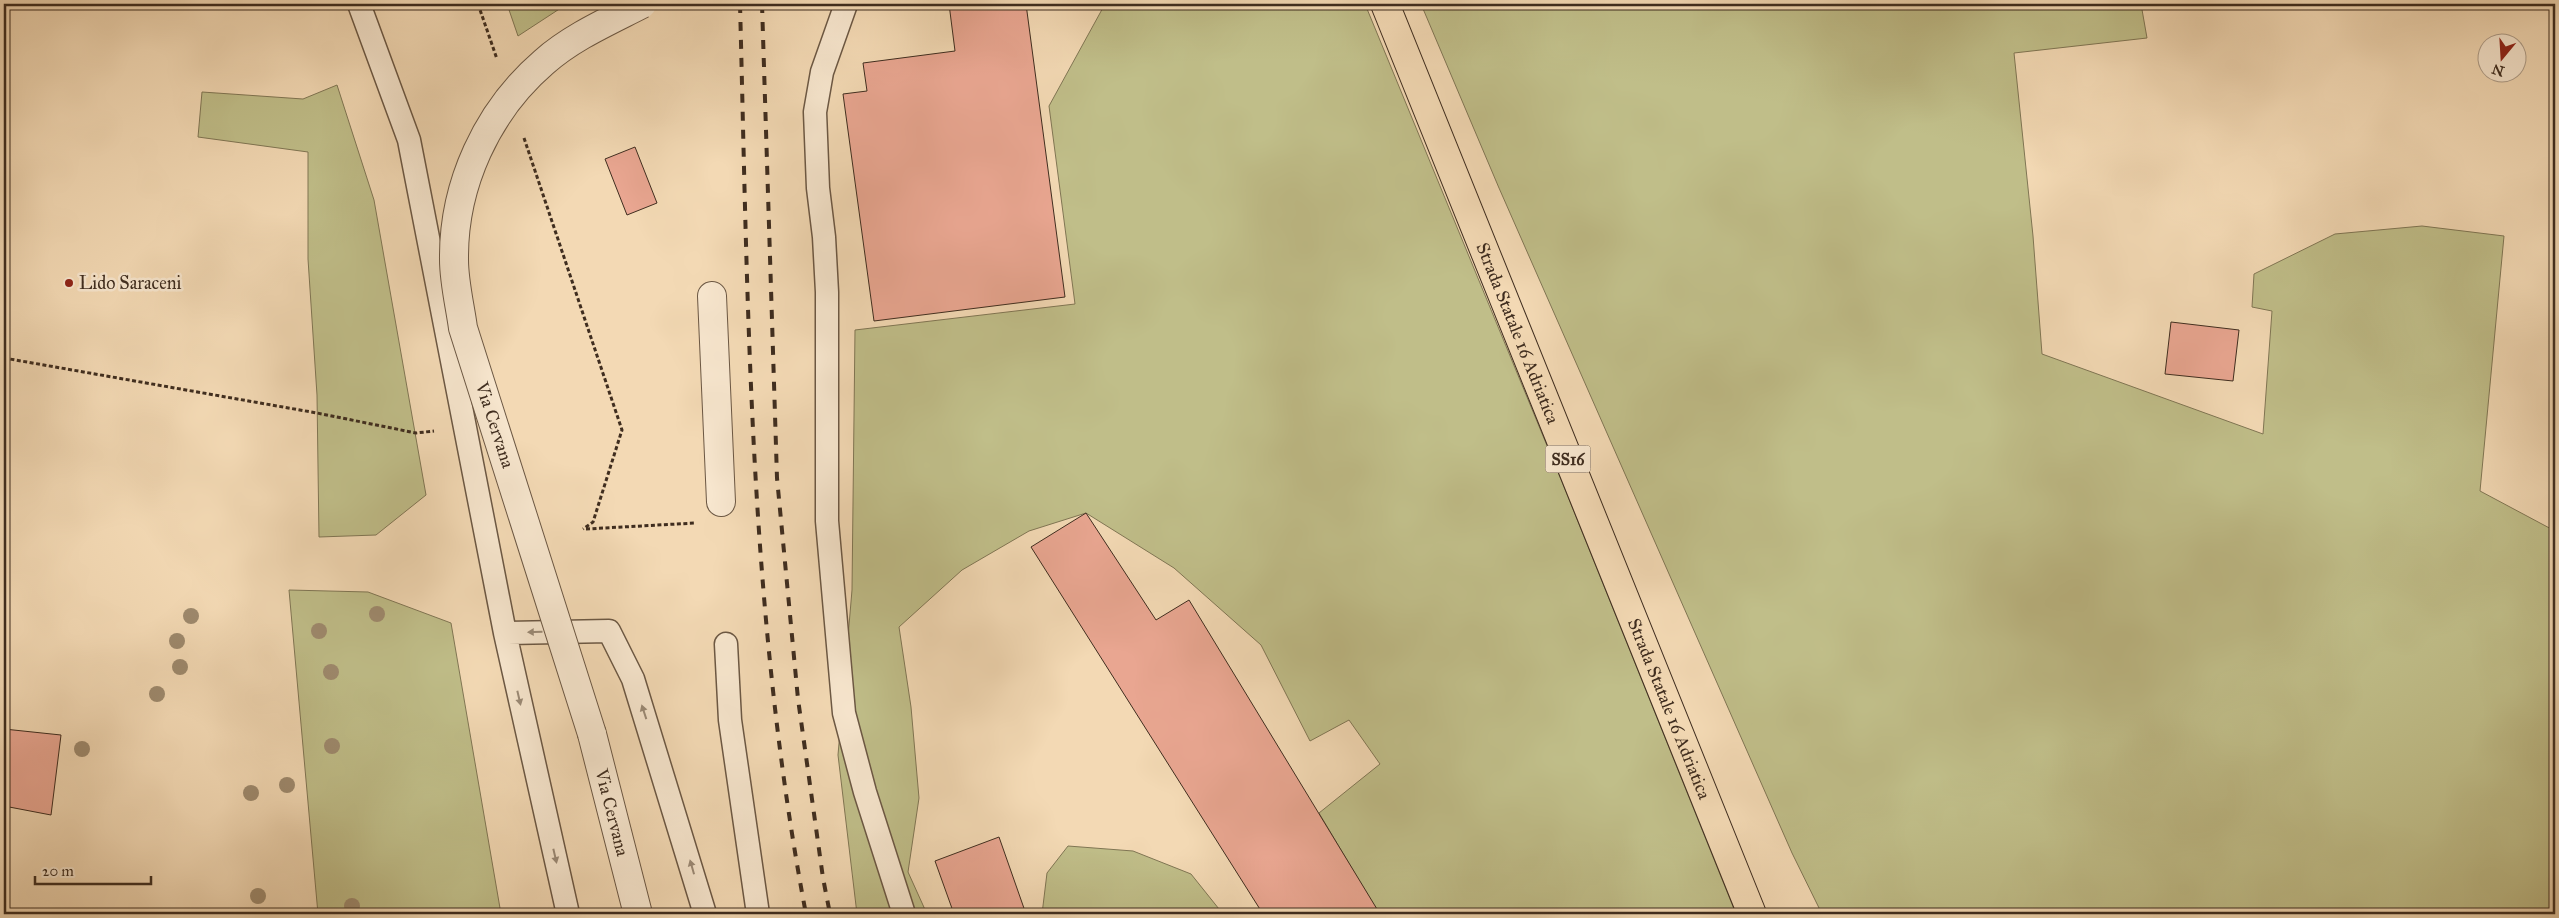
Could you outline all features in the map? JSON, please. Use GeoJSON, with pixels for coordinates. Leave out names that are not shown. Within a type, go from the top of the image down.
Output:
{"type":"FeatureCollection","features":[{"type":"Feature","properties":{"kind":"main road","name":"Strada Statale 16 Adriatica"},"geometry":{"type":"LineString","coordinates":[[1385,4],[1752,914]]}},
{"type":"Feature","properties":{"kind":"street","name":"Via Cervana"},"geometry":{"type":"LineString","coordinates":[[638,914],[592,734],[463,328],[454,260],[459,206],[473,163],[489,128],[504,105],[522,83],[560,49],[642,4]]}},
{"type":"Feature","properties":{"kind":"street"},"geometry":{"type":"LineString","coordinates":[[712,296],[721,502]]}},
{"type":"Feature","properties":{"kind":"lane"},"geometry":{"type":"LineString","coordinates":[[359,4],[409,140],[505,633],[568,914]]}},
{"type":"Feature","properties":{"kind":"lane"},"geometry":{"type":"LineString","coordinates":[[846,4],[822,72],[815,112],[818,188],[824,237],[827,292],[827,521],[844,713],[865,792],[904,914]]}},
{"type":"Feature","properties":{"kind":"lane"},"geometry":{"type":"LineString","coordinates":[[505,633],[609,631],[633,679],[705,914]]}},
{"type":"Feature","properties":{"kind":"lane"},"geometry":{"type":"LineString","coordinates":[[726,644],[730,720],[758,914]]}},
{"type":"Feature","properties":{"kind":"path"},"geometry":{"type":"LineString","coordinates":[[478,4],[492,45]]}},
{"type":"Feature","properties":{"kind":"path"},"geometry":{"type":"LineString","coordinates":[[528,148],[622,430],[593,522],[583,529],[705,523]]}},
{"type":"Feature","properties":{"kind":"path"},"geometry":{"type":"LineString","coordinates":[[4,358],[317,413],[416,433],[465,427]]}},
{"type":"Feature","properties":{"kind":"shaded area"},"geometry":{"type":"Polygon","coordinates":[[[507,4],[567,4],[518,36],[507,4]]]}},
{"type":"Feature","properties":{"kind":"shaded area"},"geometry":{"type":"Polygon","coordinates":[[[1105,4],[1365,4],[1562,482],[1736,914],[1379,914],[1319,813],[1380,764],[1349,720],[1310,741],[1261,645],[1174,568],[1086,513],[1029,531],[962,570],[899,627],[911,707],[919,798],[908,872],[927,914],[857,914],[838,755],[852,590],[855,330],[1075,304],[1049,106],[1105,4]]]}},
{"type":"Feature","properties":{"kind":"shaded area"},"geometry":{"type":"Polygon","coordinates":[[[1421,4],[2141,4],[2147,38],[2014,53],[2033,236],[2042,354],[2263,434],[2272,311],[2252,307],[2254,274],[2335,234],[2422,226],[2504,236],[2480,491],[2555,531],[2555,914],[1822,914],[1792,853],[1499,188],[1421,4]]]}},
{"type":"Feature","properties":{"kind":"shaded area"},"geometry":{"type":"Polygon","coordinates":[[[337,85],[374,200],[426,495],[376,535],[319,537],[317,395],[308,259],[308,152],[198,137],[202,92],[303,99],[337,85]]]}},
{"type":"Feature","properties":{"kind":"shaded area"},"geometry":{"type":"Polygon","coordinates":[[[289,590],[368,592],[451,623],[501,914],[318,914],[289,590]]]}},
{"type":"Feature","properties":{"kind":"shaded area"},"geometry":{"type":"Polygon","coordinates":[[[1068,846],[1133,851],[1191,874],[1223,914],[1042,914],[1047,873],[1068,846]]]}},
{"type":"Feature","properties":{"kind":"building"},"geometry":{"type":"Polygon","coordinates":[[[949,4],[1026,4],[1065,297],[874,321],[843,94],[867,91],[863,63],[955,51],[949,4]]]}},
{"type":"Feature","properties":{"kind":"building"},"geometry":{"type":"Polygon","coordinates":[[[635,147],[657,203],[627,215],[605,159],[635,147]]]}},
{"type":"Feature","properties":{"kind":"building"},"geometry":{"type":"Polygon","coordinates":[[[2171,322],[2239,330],[2233,381],[2165,374],[2171,322]]]}},
{"type":"Feature","properties":{"kind":"building"},"geometry":{"type":"Polygon","coordinates":[[[1086,513],[1156,620],[1189,600],[1380,914],[1263,914],[1031,547],[1086,513]]]}},
{"type":"Feature","properties":{"kind":"building"},"geometry":{"type":"Polygon","coordinates":[[[4,729],[61,735],[51,815],[4,806],[4,729]]]}},
{"type":"Feature","properties":{"kind":"building"},"geometry":{"type":"Polygon","coordinates":[[[999,837],[1026,914],[993,914],[992,910],[979,914],[954,914],[935,861],[999,837]]]}},
{"type":"Feature","properties":{"kind":"railway"},"geometry":{"type":"LineString","coordinates":[[740,4],[749,346],[762,575],[787,801],[806,914]]}},
{"type":"Feature","properties":{"kind":"railway"},"geometry":{"type":"LineString","coordinates":[[762,4],[777,478],[798,699],[823,878],[830,914]]}},
{"type":"Feature","properties":{"kind":"place","name":"Lido Saraceni"},"geometry":{"type":"Point","coordinates":[69,283]}}]}
